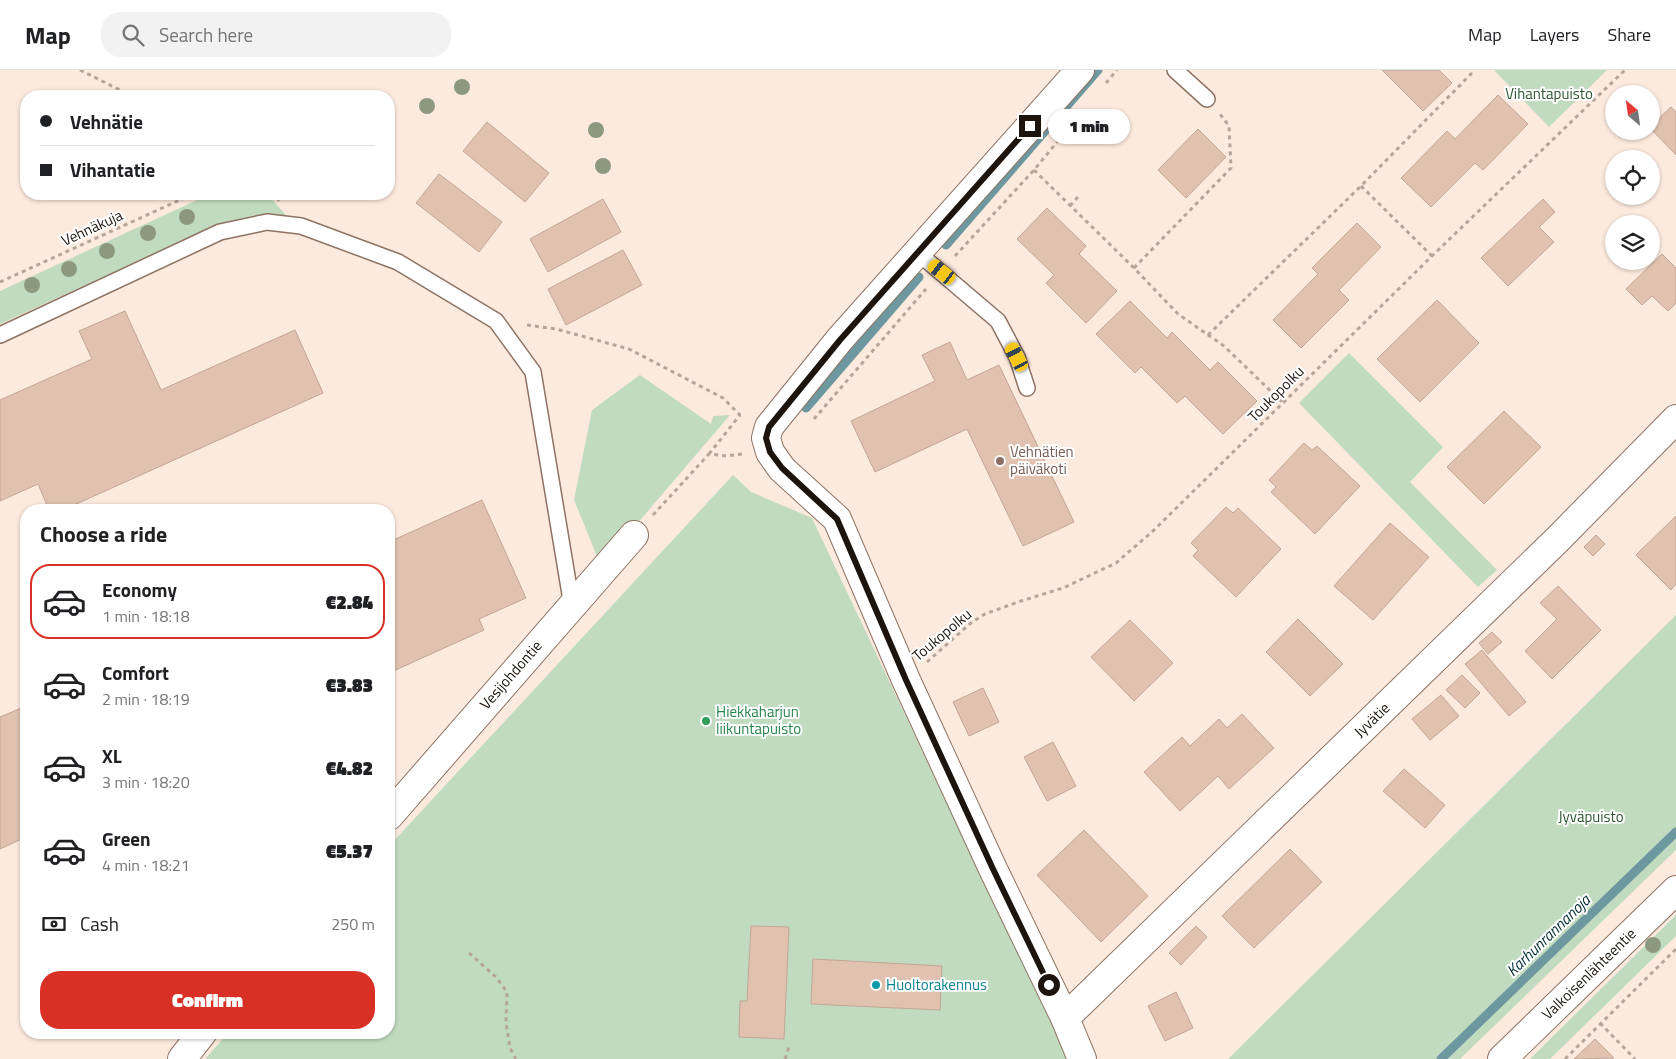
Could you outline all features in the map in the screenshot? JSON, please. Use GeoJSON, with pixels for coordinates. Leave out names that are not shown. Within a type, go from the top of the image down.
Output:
{"type":"FeatureCollection","features":[{"type":"Feature","properties":{"kind":"street"},"geometry":{"type":"LineString","coordinates":[[1080,70],[840,340],[769,427],[766,438],[770,452],[782,468],[837,519],[906,680],[993,869],[1065,1018],[1082,1059]]}},
{"type":"Feature","properties":{"kind":"street","name":"Jyvätie"},"geometry":{"type":"LineString","coordinates":[[1065,1018],[1551,546],[1676,419]]}},
{"type":"Feature","properties":{"kind":"street","name":"Vesijohdontie"},"geometry":{"type":"LineString","coordinates":[[395,809],[634,535]]}},
{"type":"Feature","properties":{"kind":"street","name":"Valkoisenlähteentie"},"geometry":{"type":"LineString","coordinates":[[1502,1059],[1676,890]]}},
{"type":"Feature","properties":{"kind":"street"},"geometry":{"type":"LineString","coordinates":[[182,1059],[198,1039]]}},
{"type":"Feature","properties":{"kind":"lane"},"geometry":{"type":"LineString","coordinates":[[1175,70],[1207,98]]}},
{"type":"Feature","properties":{"kind":"lane"},"geometry":{"type":"LineString","coordinates":[[0,335],[220,232],[267,222],[301,226],[398,262],[496,321],[533,372],[572,606]]}},
{"type":"Feature","properties":{"kind":"lane"},"geometry":{"type":"LineString","coordinates":[[918,253],[998,321],[1017,357],[1026,388]]}},
{"type":"Feature","properties":{"kind":"path"},"geometry":{"type":"LineString","coordinates":[[80,70],[120,90]]}},
{"type":"Feature","properties":{"kind":"path"},"geometry":{"type":"LineString","coordinates":[[1208,336],[1472,74],[1470,70]]}},
{"type":"Feature","properties":{"kind":"path","name":"Toukopolku"},"geometry":{"type":"LineString","coordinates":[[906,680],[962,630],[985,614],[1064,588],[1116,563],[1153,531],[1432,256],[1625,70]]}},
{"type":"Feature","properties":{"kind":"path"},"geometry":{"type":"LineString","coordinates":[[1134,268],[1231,168],[1229,126],[1207,98]]}},
{"type":"Feature","properties":{"kind":"path"},"geometry":{"type":"LineString","coordinates":[[1034,170],[1178,314],[1224,346],[1283,403]]}},
{"type":"Feature","properties":{"kind":"path"},"geometry":{"type":"LineString","coordinates":[[1361,186],[1432,256]]}},
{"type":"Feature","properties":{"kind":"path"},"geometry":{"type":"LineString","coordinates":[[1070,206],[1078,197]]}},
{"type":"Feature","properties":{"kind":"path","name":"Vehnäkuja"},"geometry":{"type":"LineString","coordinates":[[0,282],[180,200]]}},
{"type":"Feature","properties":{"kind":"path"},"geometry":{"type":"LineString","coordinates":[[496,321],[556,329],[629,349],[723,398],[740,415]]}},
{"type":"Feature","properties":{"kind":"path"},"geometry":{"type":"LineString","coordinates":[[1565,1059],[1676,949]]}},
{"type":"Feature","properties":{"kind":"path"},"geometry":{"type":"LineString","coordinates":[[469,953],[496,978],[507,992],[506,1023],[510,1048],[516,1059]]}},
{"type":"Feature","properties":{"kind":"path"},"geometry":{"type":"LineString","coordinates":[[1600,1023],[1635,1059]]}},
{"type":"Feature","properties":{"kind":"path"},"geometry":{"type":"LineString","coordinates":[[785,1059],[790,1047]]}},
{"type":"Feature","properties":{"kind":"green space","name":"Vihantapuisto"},"geometry":{"type":"Polygon","coordinates":[[[1494,70],[1607,70],[1549,127],[1494,70]]]}},
{"type":"Feature","properties":{"kind":"green space"},"geometry":{"type":"Polygon","coordinates":[[[197,200],[272,200],[286,215],[263,216],[222,223],[0,324],[0,291],[197,200]]]}},
{"type":"Feature","properties":{"kind":"green space"},"geometry":{"type":"Polygon","coordinates":[[[1349,353],[1443,447],[1410,482],[1497,570],[1478,587],[1299,403],[1349,353]]]}},
{"type":"Feature","properties":{"kind":"green space"},"geometry":{"type":"Polygon","coordinates":[[[640,375],[711,424],[713,416],[730,415],[601,566],[574,500],[592,410],[640,375]]]}},
{"type":"Feature","properties":{"kind":"green space","name":"Hiekkaharjun liikuntapuisto"},"geometry":{"type":"Polygon","coordinates":[[[733,475],[751,492],[812,518],[1068,1059],[205,1059],[223,1039],[395,1039],[395,840],[733,475]]]}},
{"type":"Feature","properties":{"kind":"green space","name":"Jyväpuisto"},"geometry":{"type":"Polygon","coordinates":[[[1676,615],[1676,850],[1460,1059],[1228,1059],[1676,615]]]}},
{"type":"Feature","properties":{"kind":"green space"},"geometry":{"type":"Polygon","coordinates":[[[1676,915],[1676,936],[1550,1059],[1530,1059],[1676,915]]]}},
{"type":"Feature","properties":{"kind":"building"},"geometry":{"type":"Polygon","coordinates":[[[1382,70],[1439,70],[1452,83],[1423,111],[1382,70]]]}},
{"type":"Feature","properties":{"kind":"building"},"geometry":{"type":"Polygon","coordinates":[[[1498,95],[1528,124],[1483,170],[1475,163],[1431,207],[1401,178],[1447,131],[1455,139],[1498,95]]]}},
{"type":"Feature","properties":{"kind":"building"},"geometry":{"type":"Polygon","coordinates":[[[1671,107],[1676,112],[1676,155],[1660,138],[1660,117],[1671,107]]]}},
{"type":"Feature","properties":{"kind":"building"},"geometry":{"type":"Polygon","coordinates":[[[487,122],[549,173],[525,202],[463,151],[487,122]]]}},
{"type":"Feature","properties":{"kind":"building"},"geometry":{"type":"Polygon","coordinates":[[[1198,129],[1226,157],[1186,198],[1158,170],[1198,129]]]}},
{"type":"Feature","properties":{"kind":"building"},"geometry":{"type":"Polygon","coordinates":[[[439,174],[502,222],[479,252],[416,203],[439,174]]]}},
{"type":"Feature","properties":{"kind":"building"},"geometry":{"type":"Polygon","coordinates":[[[603,199],[621,232],[548,272],[530,239],[603,199]]]}},
{"type":"Feature","properties":{"kind":"building"},"geometry":{"type":"Polygon","coordinates":[[[1543,199],[1555,212],[1539,227],[1554,242],[1508,286],[1481,258],[1543,199]]]}},
{"type":"Feature","properties":{"kind":"building"},"geometry":{"type":"Polygon","coordinates":[[[1047,208],[1086,246],[1079,254],[1117,291],[1086,323],[1046,283],[1054,275],[1017,239],[1047,208]]]}},
{"type":"Feature","properties":{"kind":"building"},"geometry":{"type":"Polygon","coordinates":[[[1357,223],[1381,247],[1339,290],[1349,300],[1301,348],[1273,320],[1318,274],[1312,268],[1357,223]]]}},
{"type":"Feature","properties":{"kind":"building"},"geometry":{"type":"Polygon","coordinates":[[[623,250],[642,285],[566,325],[548,289],[623,250]]]}},
{"type":"Feature","properties":{"kind":"building"},"geometry":{"type":"Polygon","coordinates":[[[1662,254],[1676,268],[1676,303],[1668,311],[1652,296],[1642,305],[1626,289],[1646,270],[1660,270],[1660,256],[1662,254]]]}},
{"type":"Feature","properties":{"kind":"building"},"geometry":{"type":"Polygon","coordinates":[[[1437,300],[1479,343],[1420,402],[1377,359],[1437,300]]]}},
{"type":"Feature","properties":{"kind":"building"},"geometry":{"type":"Polygon","coordinates":[[[1130,301],[1167,338],[1172,332],[1210,370],[1218,362],[1257,401],[1223,434],[1185,396],[1177,403],[1141,367],[1135,373],[1096,334],[1130,301]]]}},
{"type":"Feature","properties":{"kind":"building"},"geometry":{"type":"Polygon","coordinates":[[[125,311],[161,390],[295,330],[323,393],[76,504],[46,504],[38,484],[0,501],[0,400],[92,359],[79,331],[125,311]]]}},
{"type":"Feature","properties":{"kind":"building"},"geometry":{"type":"Polygon","coordinates":[[[950,342],[967,380],[999,365],[1074,522],[1023,546],[967,429],[875,472],[851,421],[935,381],[922,355],[950,342]]]}},
{"type":"Feature","properties":{"kind":"building"},"geometry":{"type":"Polygon","coordinates":[[[1504,411],[1541,447],[1484,504],[1447,467],[1504,411]]]}},
{"type":"Feature","properties":{"kind":"building"},"geometry":{"type":"Polygon","coordinates":[[[1304,443],[1312,450],[1317,446],[1360,486],[1315,534],[1271,492],[1276,487],[1269,480],[1304,443]]]}},
{"type":"Feature","properties":{"kind":"building"},"geometry":{"type":"Polygon","coordinates":[[[482,500],[526,598],[479,619],[484,630],[395,670],[395,539],[482,500]]]}},
{"type":"Feature","properties":{"kind":"building"},"geometry":{"type":"Polygon","coordinates":[[[1226,507],[1233,513],[1238,508],[1281,549],[1236,597],[1193,556],[1198,550],[1191,543],[1226,507]]]}},
{"type":"Feature","properties":{"kind":"building"},"geometry":{"type":"Polygon","coordinates":[[[1676,516],[1676,584],[1671,590],[1636,555],[1676,516]]]}},
{"type":"Feature","properties":{"kind":"building"},"geometry":{"type":"Polygon","coordinates":[[[1390,523],[1429,557],[1373,620],[1334,586],[1390,523]]]}},
{"type":"Feature","properties":{"kind":"building"},"geometry":{"type":"Polygon","coordinates":[[[1596,535],[1605,544],[1593,556],[1584,547],[1596,535]]]}},
{"type":"Feature","properties":{"kind":"building"},"geometry":{"type":"Polygon","coordinates":[[[1558,586],[1601,630],[1552,679],[1525,651],[1557,619],[1540,603],[1558,586]]]}},
{"type":"Feature","properties":{"kind":"building"},"geometry":{"type":"Polygon","coordinates":[[[1298,619],[1343,664],[1310,696],[1266,652],[1298,619]]]}},
{"type":"Feature","properties":{"kind":"building"},"geometry":{"type":"Polygon","coordinates":[[[1130,620],[1173,663],[1134,701],[1091,657],[1130,620]]]}},
{"type":"Feature","properties":{"kind":"building"},"geometry":{"type":"Polygon","coordinates":[[[1492,632],[1502,642],[1488,654],[1479,643],[1492,632]]]}},
{"type":"Feature","properties":{"kind":"building"},"geometry":{"type":"Polygon","coordinates":[[[1482,650],[1526,702],[1509,716],[1465,664],[1482,650]]]}},
{"type":"Feature","properties":{"kind":"building"},"geometry":{"type":"Polygon","coordinates":[[[1462,675],[1480,693],[1465,708],[1446,690],[1462,675]]]}},
{"type":"Feature","properties":{"kind":"building"},"geometry":{"type":"Polygon","coordinates":[[[983,688],[999,722],[969,736],[953,702],[983,688]]]}},
{"type":"Feature","properties":{"kind":"building"},"geometry":{"type":"Polygon","coordinates":[[[1441,695],[1459,716],[1430,740],[1412,719],[1441,695]]]}},
{"type":"Feature","properties":{"kind":"building"},"geometry":{"type":"Polygon","coordinates":[[[20,709],[20,840],[0,849],[0,717],[20,709]]]}},
{"type":"Feature","properties":{"kind":"building"},"geometry":{"type":"Polygon","coordinates":[[[1242,714],[1274,748],[1229,789],[1218,776],[1180,811],[1144,772],[1182,737],[1190,746],[1219,719],[1227,728],[1242,714]]]}},
{"type":"Feature","properties":{"kind":"building"},"geometry":{"type":"Polygon","coordinates":[[[1053,742],[1076,786],[1047,801],[1024,757],[1053,742]]]}},
{"type":"Feature","properties":{"kind":"building"},"geometry":{"type":"Polygon","coordinates":[[[1404,769],[1445,805],[1425,828],[1383,791],[1404,769]]]}},
{"type":"Feature","properties":{"kind":"building"},"geometry":{"type":"Polygon","coordinates":[[[1084,830],[1148,896],[1101,942],[1037,875],[1084,830]]]}},
{"type":"Feature","properties":{"kind":"building"},"geometry":{"type":"Polygon","coordinates":[[[1290,849],[1322,882],[1254,948],[1222,916],[1290,849]]]}},
{"type":"Feature","properties":{"kind":"building"},"geometry":{"type":"Polygon","coordinates":[[[751,926],[789,927],[784,1039],[739,1037],[740,1001],[747,1001],[751,926]]]}},
{"type":"Feature","properties":{"kind":"building"},"geometry":{"type":"Polygon","coordinates":[[[1196,926],[1207,937],[1181,965],[1169,953],[1196,926]]]}},
{"type":"Feature","properties":{"kind":"building","name":"Huoltorakennus"},"geometry":{"type":"Polygon","coordinates":[[[813,959],[942,966],[940,1010],[811,1004],[813,959]]]}},
{"type":"Feature","properties":{"kind":"building"},"geometry":{"type":"Polygon","coordinates":[[[1176,992],[1193,1028],[1165,1041],[1148,1006],[1176,992]]]}},
{"type":"Feature","properties":{"kind":"building"},"geometry":{"type":"Polygon","coordinates":[[[1595,1039],[1614,1058],[1574,1059],[1595,1039]]]}},
{"type":"Feature","properties":{"kind":"waterway"},"geometry":{"type":"LineString","coordinates":[[946,245],[1098,70]]}},
{"type":"Feature","properties":{"kind":"waterway"},"geometry":{"type":"LineString","coordinates":[[806,408],[919,277]]}},
{"type":"Feature","properties":{"kind":"waterway","name":"Karhunrannanoja"},"geometry":{"type":"LineString","coordinates":[[1441,1059],[1676,832]]}},
{"type":"Feature","properties":{"kind":"place","name":"Vehnätien päiväkoti"},"geometry":{"type":"Point","coordinates":[1000,461]}},
{"type":"Feature","properties":{"kind":"place","name":"Hiekkaharjun liikuntapuisto"},"geometry":{"type":"Point","coordinates":[706,721]}},
{"type":"Feature","properties":{"kind":"place","name":"Huoltorakennus"},"geometry":{"type":"Point","coordinates":[876,985]}},
{"type":"Feature","properties":{"kind":"route"},"geometry":{"type":"LineString","coordinates":[[1030,126],[840,340],[769,427],[766,438],[770,452],[782,468],[837,519],[906,680],[1049,985]]}}]}
